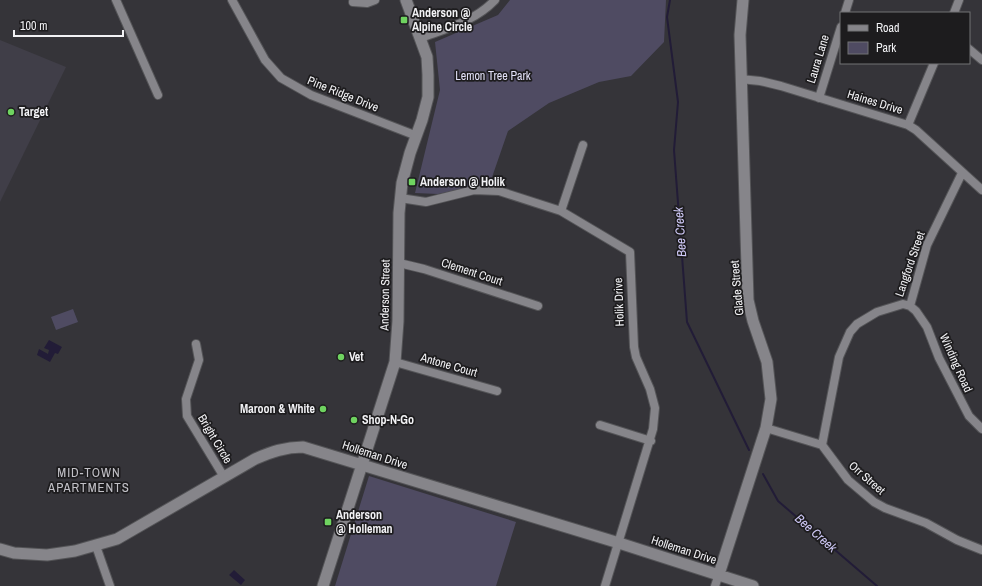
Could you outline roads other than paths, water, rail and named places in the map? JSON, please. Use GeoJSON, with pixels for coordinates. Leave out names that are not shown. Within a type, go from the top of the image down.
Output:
{"type":"FeatureCollection","features":[{"type":"Feature","properties":{"kind":"street"},"geometry":{"type":"LineString","coordinates":[[116,0],[158,95]]}},
{"type":"Feature","properties":{"kind":"street","name":"Pine Ridge Drive"},"geometry":{"type":"LineString","coordinates":[[232,0],[265,60],[281,78],[311,95],[417,136]]}},
{"type":"Feature","properties":{"kind":"street"},"geometry":{"type":"LineString","coordinates":[[352,2],[367,3],[375,0]]}},
{"type":"Feature","properties":{"kind":"street","name":"Anderson Street"},"geometry":{"type":"LineString","coordinates":[[323,586],[362,466],[367,444],[395,362],[398,321],[400,198],[405,169],[417,136],[428,97],[427,57],[406,0]]}},
{"type":"Feature","properties":{"kind":"street"},"geometry":{"type":"LineString","coordinates":[[421,38],[466,21],[484,11],[495,0]]}},
{"type":"Feature","properties":{"kind":"street","name":"Glade Street"},"geometry":{"type":"LineString","coordinates":[[715,586],[766,428],[769,415],[771,387],[767,362],[753,321],[748,300],[740,79],[740,35],[743,0]]}},
{"type":"Feature","properties":{"kind":"street"},"geometry":{"type":"LineString","coordinates":[[845,12],[849,0]]}},
{"type":"Feature","properties":{"kind":"street"},"geometry":{"type":"LineString","coordinates":[[954,12],[959,0]]}},
{"type":"Feature","properties":{"kind":"street","name":"Laura Lane"},"geometry":{"type":"LineString","coordinates":[[819,98],[840,30]]}},
{"type":"Feature","properties":{"kind":"street"},"geometry":{"type":"LineString","coordinates":[[970,50],[982,60]]}},
{"type":"Feature","properties":{"kind":"street"},"geometry":{"type":"LineString","coordinates":[[908,125],[934,64]]}},
{"type":"Feature","properties":{"kind":"street","name":"Haines Drive"},"geometry":{"type":"LineString","coordinates":[[740,79],[760,81],[908,125],[916,130],[982,190]]}},
{"type":"Feature","properties":{"kind":"street"},"geometry":{"type":"LineString","coordinates":[[561,212],[583,145]]}},
{"type":"Feature","properties":{"kind":"street","name":"Langford Street"},"geometry":{"type":"LineString","coordinates":[[822,445],[839,357],[850,332],[857,324],[878,312],[903,304],[910,306],[927,245],[962,173]]}},
{"type":"Feature","properties":{"kind":"street","name":"Holik Drive"},"geometry":{"type":"LineString","coordinates":[[400,198],[426,202],[474,190],[489,190],[509,194],[561,212],[630,252],[634,347],[636,357],[650,389],[655,408],[651,441],[605,586]]}},
{"type":"Feature","properties":{"kind":"street","name":"Clement Court"},"geometry":{"type":"LineString","coordinates":[[399,263],[424,269],[538,306]]}},
{"type":"Feature","properties":{"kind":"street","name":"Winding Road"},"geometry":{"type":"LineString","coordinates":[[910,306],[916,311],[928,327],[939,358],[969,416],[982,430]]}},
{"type":"Feature","properties":{"kind":"street","name":"Bright Circle"},"geometry":{"type":"LineString","coordinates":[[196,344],[199,360],[186,398],[187,416],[224,477]]}},
{"type":"Feature","properties":{"kind":"street","name":"Antone Court"},"geometry":{"type":"LineString","coordinates":[[395,362],[496,391]]}},
{"type":"Feature","properties":{"kind":"street"},"geometry":{"type":"LineString","coordinates":[[600,425],[651,441]]}},
{"type":"Feature","properties":{"kind":"street"},"geometry":{"type":"LineString","coordinates":[[766,428],[822,445]]}},
{"type":"Feature","properties":{"kind":"street","name":"Orr Street"},"geometry":{"type":"LineString","coordinates":[[822,445],[848,480],[874,502],[885,508],[926,523],[957,540],[982,550]]}},
{"type":"Feature","properties":{"kind":"street","name":"Holleman Drive"},"geometry":{"type":"LineString","coordinates":[[0,549],[14,553],[47,555],[75,551],[117,539],[270,452],[289,447],[303,447],[619,543],[753,586]]}},
{"type":"Feature","properties":{"kind":"street"},"geometry":{"type":"LineString","coordinates":[[96,546],[110,586]]}},
{"type":"Feature","properties":{"kind":"waterway","name":"Bee Creek"},"geometry":{"type":"LineString","coordinates":[[670,0],[667,17],[678,102],[674,150],[687,322],[749,450]]}},
{"type":"Feature","properties":{"kind":"waterway","name":"Bee Creek"},"geometry":{"type":"LineString","coordinates":[[763,474],[778,501],[877,586]]}},
{"type":"Feature","properties":{"kind":"place","name":"Anderson @ Alpine Circle"},"geometry":{"type":"Point","coordinates":[404,20]}},
{"type":"Feature","properties":{"kind":"place","name":"Target"},"geometry":{"type":"Point","coordinates":[11,112]}},
{"type":"Feature","properties":{"kind":"place","name":"Anderson @ Holik"},"geometry":{"type":"Point","coordinates":[412,182]}},
{"type":"Feature","properties":{"kind":"place","name":"Vet"},"geometry":{"type":"Point","coordinates":[341,357]}},
{"type":"Feature","properties":{"kind":"place","name":"Maroon & White"},"geometry":{"type":"Point","coordinates":[323,409]}},
{"type":"Feature","properties":{"kind":"place","name":"Shop-N-Go"},"geometry":{"type":"Point","coordinates":[354,420]}},
{"type":"Feature","properties":{"kind":"place","name":"Anderson @ Holleman"},"geometry":{"type":"Point","coordinates":[328,522]}},
{"type":"Feature","properties":{"kind":"district","name":"MID-TOWN APARTMENTS"},"geometry":{"type":"Point","coordinates":[89,480]}},
{"type":"Feature","properties":{"kind":"park label","name":"Lemon Tree Park"},"geometry":{"type":"Point","coordinates":[493,76]}}]}
